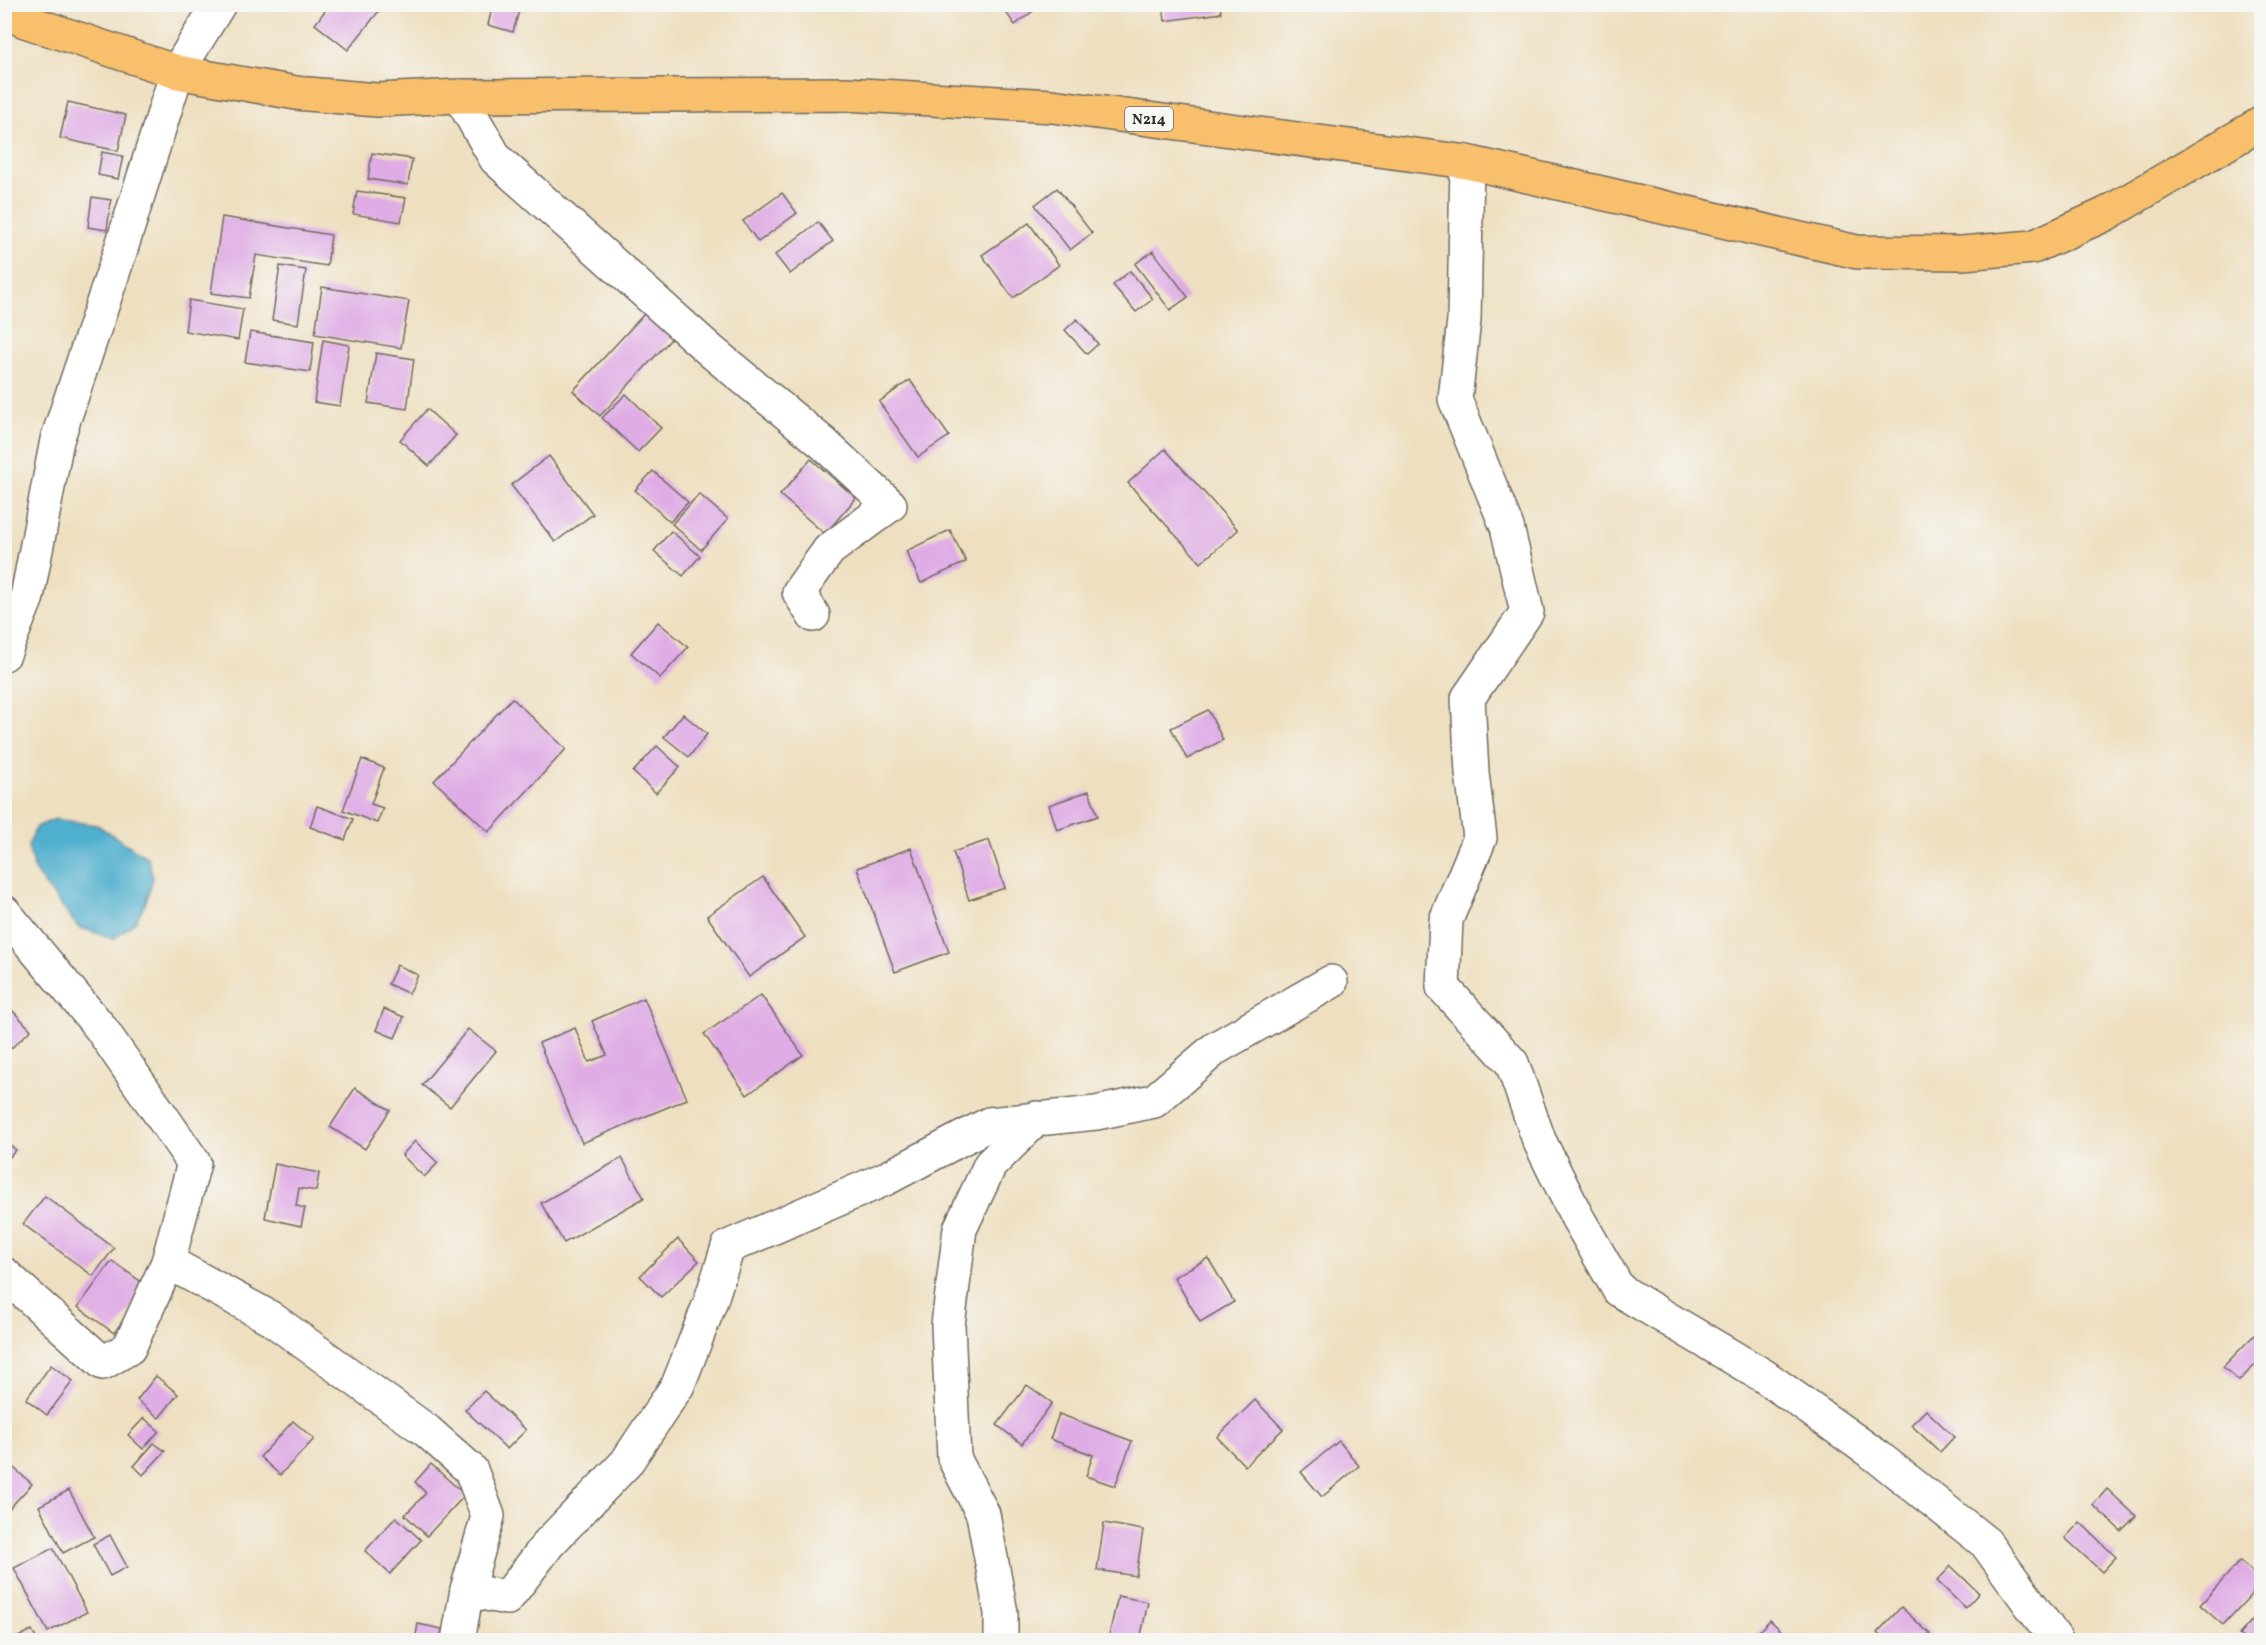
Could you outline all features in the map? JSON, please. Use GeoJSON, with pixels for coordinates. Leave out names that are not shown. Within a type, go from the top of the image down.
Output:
{"type":"FeatureCollection","features":[{"type":"Feature","properties":{"kind":"highway","name":"N214"},"geometry":{"type":"LineString","coordinates":[[4,12],[177,72],[296,93],[377,100],[460,96],[845,94],[1052,106],[1467,162],[1857,252],[1962,253],[2033,247],[2106,214],[2262,123]]}},
{"type":"Feature","properties":{"kind":"street"},"geometry":{"type":"LineString","coordinates":[[4,654],[27,597],[57,440],[177,72],[219,4]]}},
{"type":"Feature","properties":{"kind":"street"},"geometry":{"type":"LineString","coordinates":[[460,96],[496,159],[712,352],[823,443],[891,505],[829,550],[799,592],[813,615]]}},
{"type":"Feature","properties":{"kind":"street"},"geometry":{"type":"LineString","coordinates":[[1467,162],[1464,320],[1455,399],[1506,527],[1527,612],[1468,698],[1472,773],[1480,838],[1446,920],[1443,987],[1512,1063],[1539,1140],[1577,1216],[1620,1290],[1764,1376],[1878,1457],[1986,1543],[2056,1641]]}},
{"type":"Feature","properties":{"kind":"street"},"geometry":{"type":"LineString","coordinates":[[4,912],[100,1027],[194,1163],[168,1262],[129,1348],[103,1363],[4,1274]]}},
{"type":"Feature","properties":{"kind":"street"},"geometry":{"type":"LineString","coordinates":[[467,1590],[507,1598],[549,1543],[626,1463],[678,1385],[710,1303],[728,1247],[887,1178],[989,1124],[1096,1113],[1154,1101],[1216,1048],[1331,982]]}},
{"type":"Feature","properties":{"kind":"street"},"geometry":{"type":"LineString","coordinates":[[1001,1641],[1001,1613],[983,1514],[954,1458],[948,1325],[960,1229],[990,1165],[1037,1118]]}},
{"type":"Feature","properties":{"kind":"street"},"geometry":{"type":"LineString","coordinates":[[168,1262],[269,1317],[427,1431],[471,1470],[488,1516],[467,1590],[458,1641]]}},
{"type":"Feature","properties":{"kind":"water"},"geometry":{"type":"Polygon","coordinates":[[[55,819],[97,825],[148,858],[153,878],[146,902],[135,922],[114,939],[78,927],[35,872],[28,846],[36,827],[55,819]]]}},
{"type":"Feature","properties":{"kind":"building"},"geometry":{"type":"Polygon","coordinates":[[[330,4],[380,4],[383,6],[348,50],[315,24],[330,4]]]}},
{"type":"Feature","properties":{"kind":"building"},"geometry":{"type":"Polygon","coordinates":[[[493,4],[521,4],[513,32],[488,25],[493,4]]]}},
{"type":"Feature","properties":{"kind":"building"},"geometry":{"type":"Polygon","coordinates":[[[1000,4],[1042,4],[1015,25],[1000,4]]]}},
{"type":"Feature","properties":{"kind":"building"},"geometry":{"type":"Polygon","coordinates":[[[1163,4],[1220,4],[1221,13],[1165,21],[1163,4]]]}},
{"type":"Feature","properties":{"kind":"building"},"geometry":{"type":"Polygon","coordinates":[[[68,102],[126,115],[118,151],[60,138],[68,102]]]}},
{"type":"Feature","properties":{"kind":"building"},"geometry":{"type":"Polygon","coordinates":[[[102,152],[123,156],[118,179],[98,175],[102,152]]]}},
{"type":"Feature","properties":{"kind":"building"},"geometry":{"type":"Polygon","coordinates":[[[372,153],[412,159],[408,185],[368,179],[372,153]]]}},
{"type":"Feature","properties":{"kind":"building"},"geometry":{"type":"Polygon","coordinates":[[[1057,188],[1092,233],[1070,250],[1035,205],[1057,188]]]}},
{"type":"Feature","properties":{"kind":"building"},"geometry":{"type":"Polygon","coordinates":[[[357,191],[406,198],[401,222],[353,214],[357,191]]]}},
{"type":"Feature","properties":{"kind":"building"},"geometry":{"type":"Polygon","coordinates":[[[782,193],[797,213],[758,242],[743,221],[782,193]]]}},
{"type":"Feature","properties":{"kind":"building"},"geometry":{"type":"Polygon","coordinates":[[[92,197],[111,200],[107,230],[88,227],[92,197]]]}},
{"type":"Feature","properties":{"kind":"building"},"geometry":{"type":"Polygon","coordinates":[[[222,217],[331,235],[327,266],[256,255],[249,298],[211,293],[222,217]]]}},
{"type":"Feature","properties":{"kind":"building"},"geometry":{"type":"Polygon","coordinates":[[[818,222],[833,241],[790,274],[775,255],[818,222]]]}},
{"type":"Feature","properties":{"kind":"building"},"geometry":{"type":"Polygon","coordinates":[[[1029,223],[1059,265],[1013,298],[982,255],[1029,223]]]}},
{"type":"Feature","properties":{"kind":"building"},"geometry":{"type":"Polygon","coordinates":[[[1153,251],[1188,297],[1170,310],[1135,264],[1153,251]]]}},
{"type":"Feature","properties":{"kind":"building"},"geometry":{"type":"Polygon","coordinates":[[[280,266],[306,270],[298,324],[272,320],[280,266]]]}},
{"type":"Feature","properties":{"kind":"building"},"geometry":{"type":"Polygon","coordinates":[[[1130,271],[1153,299],[1136,312],[1113,285],[1130,271]]]}},
{"type":"Feature","properties":{"kind":"building"},"geometry":{"type":"Polygon","coordinates":[[[322,287],[409,301],[401,348],[315,334],[322,287]]]}},
{"type":"Feature","properties":{"kind":"building"},"geometry":{"type":"Polygon","coordinates":[[[189,300],[243,309],[238,340],[185,331],[189,300]]]}},
{"type":"Feature","properties":{"kind":"building"},"geometry":{"type":"Polygon","coordinates":[[[645,313],[672,338],[600,416],[573,391],[645,313]]]}},
{"type":"Feature","properties":{"kind":"building"},"geometry":{"type":"Polygon","coordinates":[[[1077,319],[1098,344],[1087,354],[1065,330],[1077,319]]]}},
{"type":"Feature","properties":{"kind":"building"},"geometry":{"type":"Polygon","coordinates":[[[250,332],[314,342],[310,372],[245,362],[250,332]]]}},
{"type":"Feature","properties":{"kind":"building"},"geometry":{"type":"Polygon","coordinates":[[[323,340],[349,345],[340,406],[314,402],[323,340]]]}},
{"type":"Feature","properties":{"kind":"building"},"geometry":{"type":"Polygon","coordinates":[[[376,353],[414,359],[407,409],[368,403],[376,353]]]}},
{"type":"Feature","properties":{"kind":"building"},"geometry":{"type":"Polygon","coordinates":[[[910,380],[949,436],[918,457],[879,402],[910,380]]]}},
{"type":"Feature","properties":{"kind":"building"},"geometry":{"type":"Polygon","coordinates":[[[626,394],[661,428],[638,452],[602,418],[626,394]]]}},
{"type":"Feature","properties":{"kind":"building"},"geometry":{"type":"Polygon","coordinates":[[[427,409],[456,435],[429,466],[400,440],[427,409]]]}},
{"type":"Feature","properties":{"kind":"building"},"geometry":{"type":"Polygon","coordinates":[[[1165,449],[1238,530],[1201,563],[1128,483],[1165,449]]]}},
{"type":"Feature","properties":{"kind":"building"},"geometry":{"type":"Polygon","coordinates":[[[549,456],[593,514],[555,542],[511,485],[549,456]]]}},
{"type":"Feature","properties":{"kind":"building"},"geometry":{"type":"Polygon","coordinates":[[[811,459],[856,498],[825,534],[780,495],[811,459]]]}},
{"type":"Feature","properties":{"kind":"building"},"geometry":{"type":"Polygon","coordinates":[[[653,471],[688,502],[670,522],[635,490],[653,471]]]}},
{"type":"Feature","properties":{"kind":"building"},"geometry":{"type":"Polygon","coordinates":[[[699,494],[728,519],[701,550],[672,524],[699,494]]]}},
{"type":"Feature","properties":{"kind":"building"},"geometry":{"type":"Polygon","coordinates":[[[950,530],[966,562],[921,583],[906,551],[950,530]]]}},
{"type":"Feature","properties":{"kind":"building"},"geometry":{"type":"Polygon","coordinates":[[[671,531],[700,556],[683,576],[654,551],[671,531]]]}},
{"type":"Feature","properties":{"kind":"building"},"geometry":{"type":"Polygon","coordinates":[[[658,622],[688,647],[660,678],[631,653],[658,622]]]}},
{"type":"Feature","properties":{"kind":"building"},"geometry":{"type":"Polygon","coordinates":[[[512,698],[566,749],[489,832],[434,781],[512,698]]]}},
{"type":"Feature","properties":{"kind":"building"},"geometry":{"type":"Polygon","coordinates":[[[1208,710],[1223,740],[1187,759],[1171,728],[1208,710]]]}},
{"type":"Feature","properties":{"kind":"building"},"geometry":{"type":"Polygon","coordinates":[[[683,714],[707,734],[689,757],[664,737],[683,714]]]}},
{"type":"Feature","properties":{"kind":"building"},"geometry":{"type":"Polygon","coordinates":[[[657,746],[680,767],[656,793],[633,772],[657,746]]]}},
{"type":"Feature","properties":{"kind":"building"},"geometry":{"type":"Polygon","coordinates":[[[362,759],[384,768],[371,804],[383,808],[377,823],[343,810],[362,759]]]}},
{"type":"Feature","properties":{"kind":"building"},"geometry":{"type":"Polygon","coordinates":[[[1089,791],[1098,816],[1057,830],[1049,805],[1089,791]]]}},
{"type":"Feature","properties":{"kind":"building"},"geometry":{"type":"Polygon","coordinates":[[[317,806],[353,819],[345,840],[310,827],[317,806]]]}},
{"type":"Feature","properties":{"kind":"building"},"geometry":{"type":"Polygon","coordinates":[[[989,840],[1005,888],[969,900],[953,852],[989,840]]]}},
{"type":"Feature","properties":{"kind":"building"},"geometry":{"type":"Polygon","coordinates":[[[911,848],[949,952],[895,972],[857,868],[911,848]]]}},
{"type":"Feature","properties":{"kind":"building"},"geometry":{"type":"Polygon","coordinates":[[[763,877],[805,937],[749,977],[707,916],[763,877]]]}},
{"type":"Feature","properties":{"kind":"building"},"geometry":{"type":"Polygon","coordinates":[[[397,965],[418,975],[409,994],[388,984],[397,965]]]}},
{"type":"Feature","properties":{"kind":"building"},"geometry":{"type":"Polygon","coordinates":[[[761,995],[803,1055],[747,1095],[704,1034],[761,995]]]}},
{"type":"Feature","properties":{"kind":"building"},"geometry":{"type":"Polygon","coordinates":[[[644,998],[687,1099],[582,1143],[539,1043],[575,1028],[589,1062],[607,1055],[592,1021],[644,998]]]}},
{"type":"Feature","properties":{"kind":"building"},"geometry":{"type":"Polygon","coordinates":[[[384,1009],[404,1017],[395,1038],[376,1030],[384,1009]]]}},
{"type":"Feature","properties":{"kind":"building"},"geometry":{"type":"Polygon","coordinates":[[[13,1011],[31,1030],[7,1052],[4,1049],[4,1019],[13,1011]]]}},
{"type":"Feature","properties":{"kind":"building"},"geometry":{"type":"Polygon","coordinates":[[[468,1029],[496,1051],[450,1107],[422,1085],[468,1029]]]}},
{"type":"Feature","properties":{"kind":"building"},"geometry":{"type":"Polygon","coordinates":[[[355,1088],[390,1110],[365,1149],[330,1127],[355,1088]]]}},
{"type":"Feature","properties":{"kind":"building"},"geometry":{"type":"Polygon","coordinates":[[[4,1141],[16,1150],[4,1163],[4,1141]]]}},
{"type":"Feature","properties":{"kind":"building"},"geometry":{"type":"Polygon","coordinates":[[[415,1141],[438,1163],[424,1177],[402,1155],[415,1141]]]}},
{"type":"Feature","properties":{"kind":"building"},"geometry":{"type":"Polygon","coordinates":[[[622,1158],[644,1198],[564,1243],[541,1203],[622,1158]]]}},
{"type":"Feature","properties":{"kind":"building"},"geometry":{"type":"Polygon","coordinates":[[[275,1164],[319,1173],[316,1191],[299,1188],[296,1206],[305,1208],[301,1226],[265,1218],[275,1164]]]}},
{"type":"Feature","properties":{"kind":"building"},"geometry":{"type":"Polygon","coordinates":[[[45,1196],[114,1248],[93,1276],[23,1224],[45,1196]]]}},
{"type":"Feature","properties":{"kind":"building"},"geometry":{"type":"Polygon","coordinates":[[[678,1239],[699,1261],[661,1297],[640,1276],[678,1239]]]}},
{"type":"Feature","properties":{"kind":"building"},"geometry":{"type":"Polygon","coordinates":[[[1208,1258],[1234,1302],[1200,1322],[1174,1277],[1208,1258]]]}},
{"type":"Feature","properties":{"kind":"building"},"geometry":{"type":"Polygon","coordinates":[[[112,1261],[147,1286],[114,1333],[78,1307],[112,1261]]]}},
{"type":"Feature","properties":{"kind":"building"},"geometry":{"type":"Polygon","coordinates":[[[2256,1333],[2262,1339],[2262,1358],[2239,1381],[2223,1367],[2256,1333]]]}},
{"type":"Feature","properties":{"kind":"building"},"geometry":{"type":"Polygon","coordinates":[[[51,1365],[73,1381],[47,1415],[26,1399],[51,1365]]]}},
{"type":"Feature","properties":{"kind":"building"},"geometry":{"type":"Polygon","coordinates":[[[156,1376],[178,1394],[159,1418],[137,1400],[156,1376]]]}},
{"type":"Feature","properties":{"kind":"building"},"geometry":{"type":"Polygon","coordinates":[[[1027,1385],[1052,1403],[1022,1444],[997,1425],[1027,1385]]]}},
{"type":"Feature","properties":{"kind":"building"},"geometry":{"type":"Polygon","coordinates":[[[484,1391],[526,1430],[507,1449],[465,1410],[484,1391]]]}},
{"type":"Feature","properties":{"kind":"building"},"geometry":{"type":"Polygon","coordinates":[[[1255,1400],[1283,1429],[1245,1466],[1217,1437],[1255,1400]]]}},
{"type":"Feature","properties":{"kind":"building"},"geometry":{"type":"Polygon","coordinates":[[[1926,1410],[1954,1437],[1940,1452],[1911,1425],[1926,1410]]]}},
{"type":"Feature","properties":{"kind":"building"},"geometry":{"type":"Polygon","coordinates":[[[1059,1414],[1132,1441],[1115,1486],[1086,1476],[1093,1455],[1050,1439],[1059,1414]]]}},
{"type":"Feature","properties":{"kind":"building"},"geometry":{"type":"Polygon","coordinates":[[[144,1418],[159,1431],[143,1449],[128,1435],[144,1418]]]}},
{"type":"Feature","properties":{"kind":"building"},"geometry":{"type":"Polygon","coordinates":[[[293,1421],[314,1439],[280,1475],[260,1457],[293,1421]]]}},
{"type":"Feature","properties":{"kind":"building"},"geometry":{"type":"Polygon","coordinates":[[[1339,1441],[1359,1466],[1322,1497],[1301,1472],[1339,1441]]]}},
{"type":"Feature","properties":{"kind":"building"},"geometry":{"type":"Polygon","coordinates":[[[154,1443],[165,1451],[143,1475],[134,1466],[154,1443]]]}},
{"type":"Feature","properties":{"kind":"building"},"geometry":{"type":"Polygon","coordinates":[[[6,1461],[32,1484],[4,1514],[4,1462],[6,1461]]]}},
{"type":"Feature","properties":{"kind":"building"},"geometry":{"type":"Polygon","coordinates":[[[431,1464],[465,1495],[427,1536],[405,1515],[426,1493],[415,1482],[431,1464]]]}},
{"type":"Feature","properties":{"kind":"building"},"geometry":{"type":"Polygon","coordinates":[[[2107,1489],[2136,1516],[2121,1531],[2093,1505],[2107,1489]]]}},
{"type":"Feature","properties":{"kind":"building"},"geometry":{"type":"Polygon","coordinates":[[[69,1490],[94,1537],[63,1553],[39,1506],[69,1490]]]}},
{"type":"Feature","properties":{"kind":"building"},"geometry":{"type":"Polygon","coordinates":[[[396,1517],[421,1540],[390,1574],[365,1551],[396,1517]]]}},
{"type":"Feature","properties":{"kind":"building"},"geometry":{"type":"Polygon","coordinates":[[[2080,1522],[2116,1557],[2102,1572],[2065,1538],[2080,1522]]]}},
{"type":"Feature","properties":{"kind":"building"},"geometry":{"type":"Polygon","coordinates":[[[1104,1523],[1143,1530],[1136,1576],[1097,1570],[1104,1523]]]}},
{"type":"Feature","properties":{"kind":"building"},"geometry":{"type":"Polygon","coordinates":[[[110,1535],[127,1567],[110,1576],[93,1544],[110,1535]]]}},
{"type":"Feature","properties":{"kind":"building"},"geometry":{"type":"Polygon","coordinates":[[[53,1548],[87,1612],[48,1632],[14,1568],[53,1548]]]}},
{"type":"Feature","properties":{"kind":"building"},"geometry":{"type":"Polygon","coordinates":[[[2240,1561],[2262,1580],[2262,1583],[2223,1625],[2200,1605],[2240,1561]]]}},
{"type":"Feature","properties":{"kind":"building"},"geometry":{"type":"Polygon","coordinates":[[[1951,1566],[1979,1593],[1965,1608],[1937,1581],[1951,1566]]]}},
{"type":"Feature","properties":{"kind":"building"},"geometry":{"type":"Polygon","coordinates":[[[1118,1596],[1148,1602],[1140,1640],[1108,1640],[1118,1596]]]}},
{"type":"Feature","properties":{"kind":"building"},"geometry":{"type":"Polygon","coordinates":[[[1901,1607],[1930,1634],[1923,1640],[1885,1640],[1877,1633],[1901,1607]]]}},
{"type":"Feature","properties":{"kind":"building"},"geometry":{"type":"Polygon","coordinates":[[[2262,1609],[2262,1640],[2245,1640],[2239,1635],[2262,1609]]]}},
{"type":"Feature","properties":{"kind":"building"},"geometry":{"type":"Polygon","coordinates":[[[1770,1620],[1791,1640],[1750,1640],[1770,1620]]]}},
{"type":"Feature","properties":{"kind":"building"},"geometry":{"type":"Polygon","coordinates":[[[418,1624],[442,1629],[440,1640],[415,1640],[418,1624]]]}},
{"type":"Feature","properties":{"kind":"building"},"geometry":{"type":"Polygon","coordinates":[[[32,1630],[37,1640],[12,1640],[32,1630]]]}}]}
